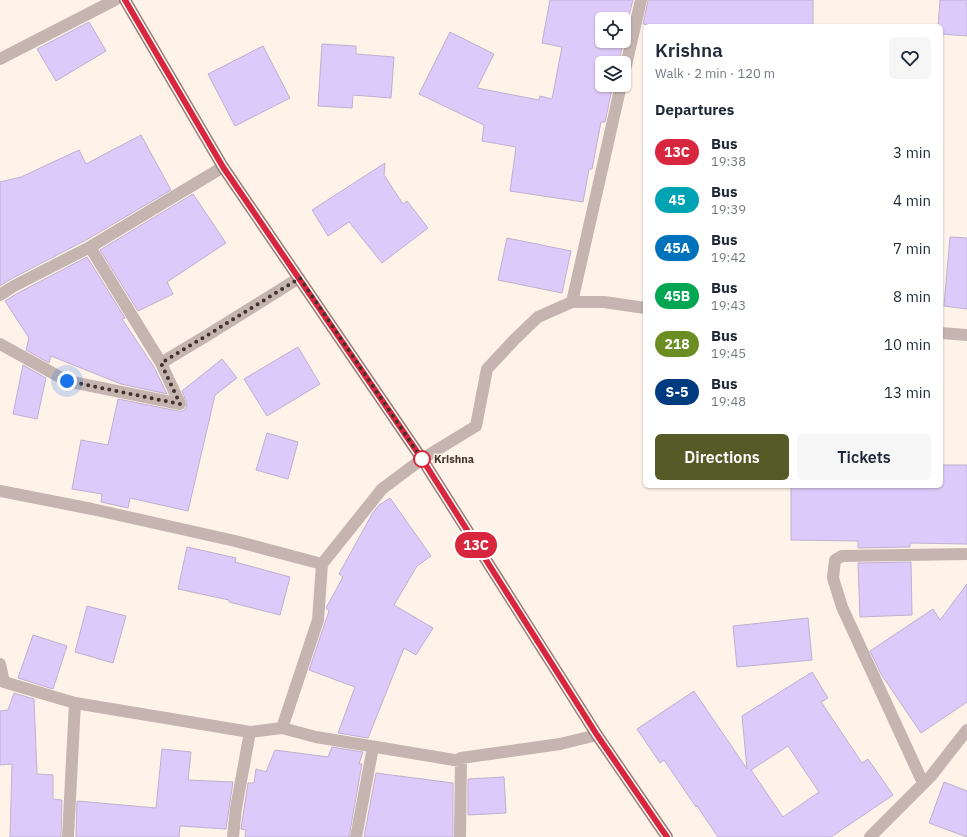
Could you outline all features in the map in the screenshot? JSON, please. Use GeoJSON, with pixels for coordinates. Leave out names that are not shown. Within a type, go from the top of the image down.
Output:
{"type":"FeatureCollection","features":[{"type":"Feature","properties":{"kind":"main road"},"geometry":{"type":"LineString","coordinates":[[125,0],[223,167],[422,459],[597,735],[667,837]]}},
{"type":"Feature","properties":{"kind":"street"},"geometry":{"type":"LineString","coordinates":[[0,59],[115,0]]}},
{"type":"Feature","properties":{"kind":"street"},"geometry":{"type":"LineString","coordinates":[[628,56],[641,0]]}},
{"type":"Feature","properties":{"kind":"street"},"geometry":{"type":"LineString","coordinates":[[572,302],[619,92]]}},
{"type":"Feature","properties":{"kind":"street"},"geometry":{"type":"LineString","coordinates":[[0,295],[14,286],[90,247],[223,167]]}},
{"type":"Feature","properties":{"kind":"street"},"geometry":{"type":"LineString","coordinates":[[0,344],[67,381],[180,404],[161,363],[90,247]]}},
{"type":"Feature","properties":{"kind":"street"},"geometry":{"type":"LineString","coordinates":[[161,363],[300,278]]}},
{"type":"Feature","properties":{"kind":"street"},"geometry":{"type":"LineString","coordinates":[[282,728],[318,620],[322,564],[382,489],[422,459],[476,426],[487,369],[538,317],[572,302],[604,302],[643,308]]}},
{"type":"Feature","properties":{"kind":"street"},"geometry":{"type":"LineString","coordinates":[[943,333],[967,335]]}},
{"type":"Feature","properties":{"kind":"street"},"geometry":{"type":"LineString","coordinates":[[0,491],[92,509],[236,541],[322,564]]}},
{"type":"Feature","properties":{"kind":"street"},"geometry":{"type":"LineString","coordinates":[[923,783],[842,607],[833,578],[835,560],[842,556],[967,554]]}},
{"type":"Feature","properties":{"kind":"street"},"geometry":{"type":"LineString","coordinates":[[0,665],[4,682],[75,703],[250,732],[282,728],[316,737],[460,761],[461,758],[560,744],[597,735]]}},
{"type":"Feature","properties":{"kind":"street"},"geometry":{"type":"LineString","coordinates":[[68,837],[75,703]]}},
{"type":"Feature","properties":{"kind":"street"},"geometry":{"type":"LineString","coordinates":[[870,837],[931,776],[967,730]]}},
{"type":"Feature","properties":{"kind":"street"},"geometry":{"type":"LineString","coordinates":[[233,837],[236,808],[250,732]]}},
{"type":"Feature","properties":{"kind":"street"},"geometry":{"type":"LineString","coordinates":[[356,837],[373,747]]}},
{"type":"Feature","properties":{"kind":"street"},"geometry":{"type":"LineString","coordinates":[[460,837],[461,758]]}},
{"type":"Feature","properties":{"kind":"building"},"geometry":{"type":"Polygon","coordinates":[[[550,0],[633,0],[630,12],[595,12],[595,48],[622,48],[620,56],[595,56],[595,92],[611,92],[605,122],[601,122],[592,169],[589,169],[583,202],[510,191],[516,147],[482,141],[484,125],[419,94],[450,32],[494,54],[477,88],[539,100],[540,96],[552,99],[562,47],[542,43],[550,0]]]}},
{"type":"Feature","properties":{"kind":"building"},"geometry":{"type":"Polygon","coordinates":[[[648,0],[813,0],[813,24],[643,24],[648,0]]]}},
{"type":"Feature","properties":{"kind":"building"},"geometry":{"type":"Polygon","coordinates":[[[940,0],[967,0],[967,36],[943,34],[943,24],[938,24],[940,0]]]}},
{"type":"Feature","properties":{"kind":"building"},"geometry":{"type":"Polygon","coordinates":[[[89,22],[106,51],[56,81],[37,49],[89,22]]]}},
{"type":"Feature","properties":{"kind":"building"},"geometry":{"type":"Polygon","coordinates":[[[322,44],[356,46],[356,54],[394,57],[391,98],[353,95],[352,108],[318,106],[322,44]]]}},
{"type":"Feature","properties":{"kind":"building"},"geometry":{"type":"Polygon","coordinates":[[[263,46],[290,98],[235,126],[208,74],[263,46]]]}},
{"type":"Feature","properties":{"kind":"building"},"geometry":{"type":"Polygon","coordinates":[[[141,135],[171,190],[86,240],[0,286],[0,182],[21,177],[79,150],[86,164],[141,135]]]}},
{"type":"Feature","properties":{"kind":"building"},"geometry":{"type":"Polygon","coordinates":[[[385,163],[384,175],[403,204],[407,201],[428,228],[382,263],[349,222],[328,236],[312,210],[385,163]]]}},
{"type":"Feature","properties":{"kind":"building"},"geometry":{"type":"Polygon","coordinates":[[[193,194],[226,243],[167,282],[173,294],[138,311],[100,250],[193,194]]]}},
{"type":"Feature","properties":{"kind":"building"},"geometry":{"type":"Polygon","coordinates":[[[950,237],[967,238],[967,309],[944,306],[950,237]]]}},
{"type":"Feature","properties":{"kind":"building"},"geometry":{"type":"Polygon","coordinates":[[[507,238],[571,251],[562,293],[498,280],[507,238]]]}},
{"type":"Feature","properties":{"kind":"building"},"geometry":{"type":"Polygon","coordinates":[[[87,257],[125,318],[122,319],[154,367],[167,394],[121,384],[51,356],[49,363],[26,350],[29,338],[5,301],[87,257]]]}},
{"type":"Feature","properties":{"kind":"building"},"geometry":{"type":"Polygon","coordinates":[[[298,347],[320,384],[267,416],[244,379],[298,347]]]}},
{"type":"Feature","properties":{"kind":"building"},"geometry":{"type":"Polygon","coordinates":[[[222,359],[237,378],[215,395],[188,511],[130,498],[128,508],[101,502],[102,494],[72,489],[81,440],[108,445],[118,399],[183,411],[187,404],[182,391],[222,359]]]}},
{"type":"Feature","properties":{"kind":"building"},"geometry":{"type":"Polygon","coordinates":[[[23,365],[46,378],[37,419],[13,414],[23,365]]]}},
{"type":"Feature","properties":{"kind":"building"},"geometry":{"type":"Polygon","coordinates":[[[267,433],[298,442],[288,479],[256,470],[267,433]]]}},
{"type":"Feature","properties":{"kind":"building"},"geometry":{"type":"Polygon","coordinates":[[[943,465],[967,465],[967,544],[910,543],[910,547],[858,548],[858,541],[791,540],[791,488],[943,488],[943,465]]]}},
{"type":"Feature","properties":{"kind":"building"},"geometry":{"type":"Polygon","coordinates":[[[390,498],[431,556],[417,566],[394,605],[433,628],[416,655],[404,648],[368,738],[338,733],[355,687],[309,670],[329,611],[326,608],[343,577],[339,574],[371,515],[379,505],[390,498]]]}},
{"type":"Feature","properties":{"kind":"building"},"geometry":{"type":"Polygon","coordinates":[[[187,547],[236,558],[235,562],[290,577],[280,615],[229,602],[229,600],[178,589],[187,547]]]}},
{"type":"Feature","properties":{"kind":"building"},"geometry":{"type":"Polygon","coordinates":[[[911,562],[912,615],[860,617],[858,563],[911,562]]]}},
{"type":"Feature","properties":{"kind":"building"},"geometry":{"type":"Polygon","coordinates":[[[967,584],[967,702],[921,733],[881,674],[870,651],[933,609],[940,620],[967,584]]]}},
{"type":"Feature","properties":{"kind":"building"},"geometry":{"type":"Polygon","coordinates":[[[87,606],[126,616],[113,663],[75,652],[87,606]]]}},
{"type":"Feature","properties":{"kind":"building"},"geometry":{"type":"Polygon","coordinates":[[[808,618],[812,660],[737,667],[733,626],[808,618]]]}},
{"type":"Feature","properties":{"kind":"building"},"geometry":{"type":"Polygon","coordinates":[[[33,635],[67,646],[53,689],[18,678],[33,635]]]}},
{"type":"Feature","properties":{"kind":"building"},"geometry":{"type":"Polygon","coordinates":[[[812,672],[828,698],[821,702],[862,763],[868,759],[893,795],[831,837],[718,837],[664,760],[660,763],[637,729],[694,691],[747,769],[742,716],[812,672]],[[788,746],[751,770],[783,817],[819,792],[788,746]]]}},
{"type":"Feature","properties":{"kind":"building"},"geometry":{"type":"Polygon","coordinates":[[[14,693],[34,699],[37,774],[53,775],[53,799],[62,800],[61,837],[10,837],[12,764],[0,765],[0,711],[8,710],[14,693]]]}},
{"type":"Feature","properties":{"kind":"building"},"geometry":{"type":"Polygon","coordinates":[[[332,747],[363,752],[359,764],[362,764],[349,837],[245,837],[246,830],[241,829],[248,783],[254,783],[256,769],[266,772],[275,750],[328,757],[332,747]]]}},
{"type":"Feature","properties":{"kind":"building"},"geometry":{"type":"Polygon","coordinates":[[[162,749],[191,752],[188,780],[233,782],[226,829],[180,826],[179,837],[76,837],[77,801],[156,808],[162,749]]]}},
{"type":"Feature","properties":{"kind":"building"},"geometry":{"type":"Polygon","coordinates":[[[376,773],[453,783],[453,837],[364,837],[376,773]]]}},
{"type":"Feature","properties":{"kind":"building"},"geometry":{"type":"Polygon","coordinates":[[[504,777],[506,813],[468,815],[468,779],[504,777]]]}},
{"type":"Feature","properties":{"kind":"building"},"geometry":{"type":"Polygon","coordinates":[[[944,782],[967,791],[967,837],[929,823],[944,782]]]}},
{"type":"Feature","properties":{"kind":"bus line","name":"13C"},"geometry":{"type":"LineString","coordinates":[[125,0],[223,167],[422,459],[597,735],[667,837]]}},
{"type":"Feature","properties":{"kind":"place","name":"Krishna"},"geometry":{"type":"Point","coordinates":[422,459]}},
{"type":"Feature","properties":{"kind":"route"},"geometry":{"type":"LineString","coordinates":[[67,381],[180,404],[161,363],[300,278],[422,459]]}}]}
